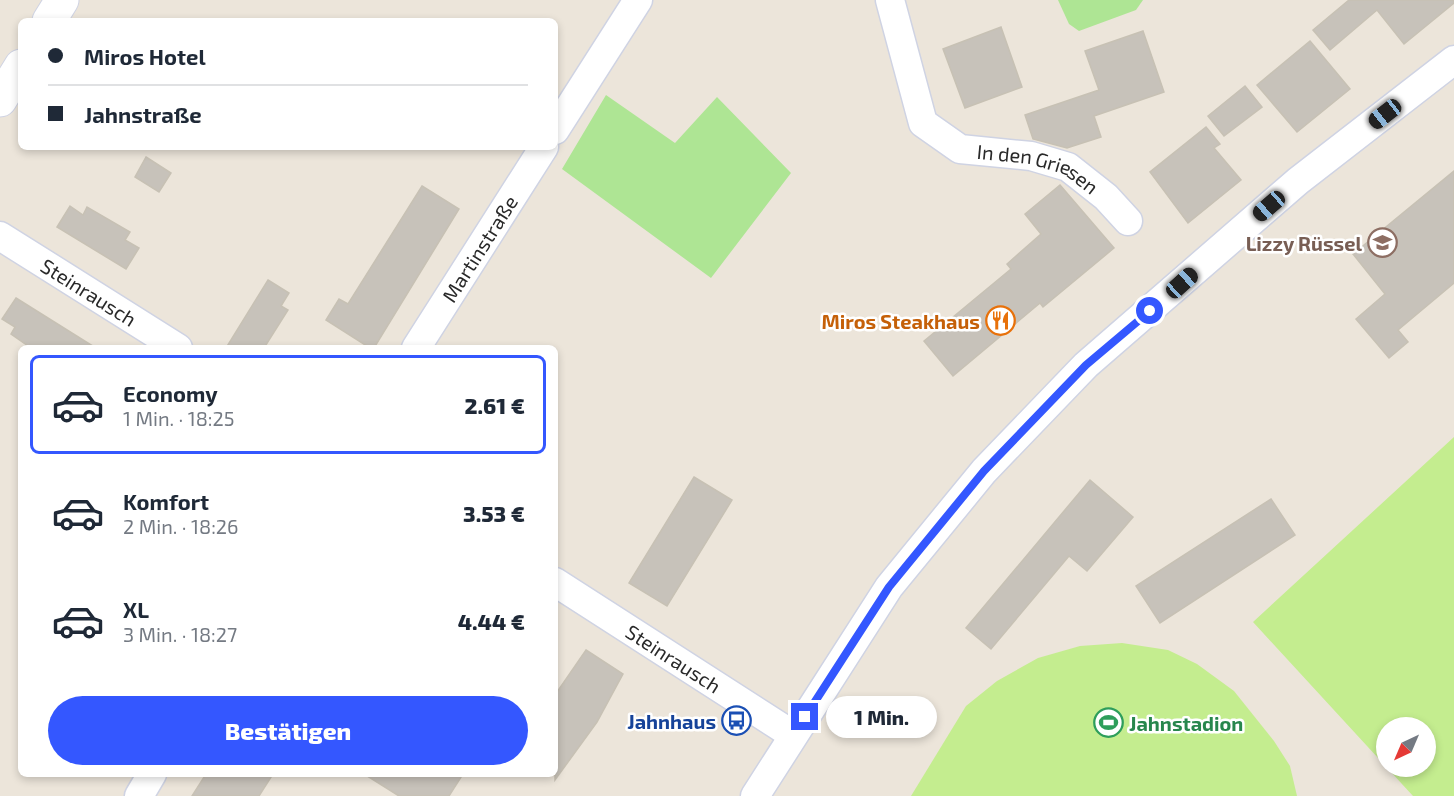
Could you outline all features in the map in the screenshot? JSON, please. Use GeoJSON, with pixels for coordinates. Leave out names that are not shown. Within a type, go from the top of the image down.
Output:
{"type":"FeatureCollection","features":[{"type":"Feature","properties":{"kind":"street"},"geometry":{"type":"LineString","coordinates":[[51,18],[62,0]]}},
{"type":"Feature","properties":{"kind":"street"},"geometry":{"type":"LineString","coordinates":[[558,125],[638,0]]}},
{"type":"Feature","properties":{"kind":"street","name":"In den Griesen"},"geometry":{"type":"LineString","coordinates":[[890,0],[923,123],[960,148],[1031,156],[1068,167],[1106,197],[1128,221]]}},
{"type":"Feature","properties":{"kind":"street"},"geometry":{"type":"LineString","coordinates":[[755,796],[889,587],[984,471],[1086,365],[1298,181],[1454,60]]}},
{"type":"Feature","properties":{"kind":"street"},"geometry":{"type":"LineString","coordinates":[[0,100],[18,71]]}},
{"type":"Feature","properties":{"kind":"street","name":"Martinstraße"},"geometry":{"type":"LineString","coordinates":[[418,345],[542,150]]}},
{"type":"Feature","properties":{"kind":"street","name":"Steinrausch"},"geometry":{"type":"LineString","coordinates":[[0,236],[173,345]]}},
{"type":"Feature","properties":{"kind":"street","name":"Steinrausch"},"geometry":{"type":"LineString","coordinates":[[558,584],[793,735]]}},
{"type":"Feature","properties":{"kind":"street"},"geometry":{"type":"LineString","coordinates":[[139,796],[150,777]]}},
{"type":"Feature","properties":{"kind":"green space"},"geometry":{"type":"Polygon","coordinates":[[[1058,0],[1143,0],[1136,10],[1079,31],[1069,24],[1058,0]]]}},
{"type":"Feature","properties":{"kind":"green space"},"geometry":{"type":"Polygon","coordinates":[[[606,95],[675,143],[717,97],[791,173],[711,278],[562,169],[606,95]]]}},
{"type":"Feature","properties":{"kind":"green space"},"geometry":{"type":"Polygon","coordinates":[[[1454,437],[1454,796],[1413,796],[1396,777],[1436,777],[1436,717],[1376,717],[1376,756],[1253,622],[1454,437]]]}},
{"type":"Feature","properties":{"kind":"green space","name":"Jahnstadion"},"geometry":{"type":"Polygon","coordinates":[[[1122,643],[1168,650],[1197,664],[1234,691],[1274,741],[1290,766],[1297,796],[911,796],[966,706],[997,681],[1038,658],[1080,646],[1122,643]]]}},
{"type":"Feature","properties":{"kind":"building"},"geometry":{"type":"Polygon","coordinates":[[[1349,0],[1454,0],[1454,3],[1404,44],[1377,10],[1330,50],[1313,30],[1349,0]]]}},
{"type":"Feature","properties":{"kind":"building"},"geometry":{"type":"Polygon","coordinates":[[[1001,27],[1022,87],[965,108],[943,49],[1001,27]]]}},
{"type":"Feature","properties":{"kind":"building"},"geometry":{"type":"Polygon","coordinates":[[[1143,31],[1164,92],[1094,116],[1101,137],[1067,148],[1033,139],[1025,115],[1099,90],[1085,51],[1143,31]]]}},
{"type":"Feature","properties":{"kind":"building"},"geometry":{"type":"Polygon","coordinates":[[[1310,41],[1350,89],[1297,132],[1257,85],[1310,41]]]}},
{"type":"Feature","properties":{"kind":"building"},"geometry":{"type":"Polygon","coordinates":[[[1245,86],[1262,107],[1224,136],[1208,116],[1245,86]]]}},
{"type":"Feature","properties":{"kind":"building"},"geometry":{"type":"Polygon","coordinates":[[[1206,127],[1220,144],[1214,148],[1241,180],[1188,223],[1150,172],[1206,127]]]}},
{"type":"Feature","properties":{"kind":"building"},"geometry":{"type":"Polygon","coordinates":[[[146,157],[171,173],[159,192],[135,177],[146,157]]]}},
{"type":"Feature","properties":{"kind":"building"},"geometry":{"type":"Polygon","coordinates":[[[1454,171],[1454,283],[1398,330],[1408,342],[1389,358],[1356,319],[1385,294],[1353,254],[1454,171]]]}},
{"type":"Feature","properties":{"kind":"building"},"geometry":{"type":"Polygon","coordinates":[[[1060,185],[1114,248],[1043,307],[1040,303],[953,376],[924,341],[1011,269],[1007,264],[1041,234],[1025,214],[1060,185]]]}},
{"type":"Feature","properties":{"kind":"building"},"geometry":{"type":"Polygon","coordinates":[[[422,186],[459,209],[376,345],[365,345],[326,320],[339,299],[348,304],[422,186]]]}},
{"type":"Feature","properties":{"kind":"building"},"geometry":{"type":"Polygon","coordinates":[[[70,206],[83,215],[87,207],[130,232],[125,240],[139,248],[126,269],[57,227],[70,206]]]}},
{"type":"Feature","properties":{"kind":"building"},"geometry":{"type":"Polygon","coordinates":[[[268,280],[289,293],[281,306],[288,310],[266,345],[228,345],[268,280]]]}},
{"type":"Feature","properties":{"kind":"building"},"geometry":{"type":"Polygon","coordinates":[[[16,298],[91,345],[27,345],[11,334],[15,327],[2,319],[16,298]]]}},
{"type":"Feature","properties":{"kind":"building"},"geometry":{"type":"Polygon","coordinates":[[[694,477],[732,500],[667,606],[629,583],[694,477]]]}},
{"type":"Feature","properties":{"kind":"building"},"geometry":{"type":"Polygon","coordinates":[[[1090,480],[1133,517],[1087,571],[1069,556],[991,649],[966,628],[1090,480]]]}},
{"type":"Feature","properties":{"kind":"building"},"geometry":{"type":"Polygon","coordinates":[[[1271,499],[1295,535],[1160,623],[1136,586],[1271,499]]]}},
{"type":"Feature","properties":{"kind":"building"},"geometry":{"type":"Polygon","coordinates":[[[586,650],[623,674],[597,722],[558,776],[558,691],[586,650]]]}},
{"type":"Feature","properties":{"kind":"building"},"geometry":{"type":"Polygon","coordinates":[[[204,777],[271,777],[259,796],[192,796],[204,777]]]}},
{"type":"Feature","properties":{"kind":"building"},"geometry":{"type":"Polygon","coordinates":[[[369,777],[461,777],[449,796],[399,796],[369,777]]]}},
{"type":"Feature","properties":{"kind":"place","name":"Lizzy Rüssel"},"geometry":{"type":"Point","coordinates":[1383,243]}},
{"type":"Feature","properties":{"kind":"place","name":"Miros Steakhaus"},"geometry":{"type":"Point","coordinates":[1001,321]}},
{"type":"Feature","properties":{"kind":"place","name":"Jahnhaus"},"geometry":{"type":"Point","coordinates":[737,721]}},
{"type":"Feature","properties":{"kind":"place","name":"Jahnstadion"},"geometry":{"type":"Point","coordinates":[1108,723]}},
{"type":"Feature","properties":{"kind":"route"},"geometry":{"type":"LineString","coordinates":[[805,717],[889,587],[984,471],[1086,365],[1150,311]]}}]}
